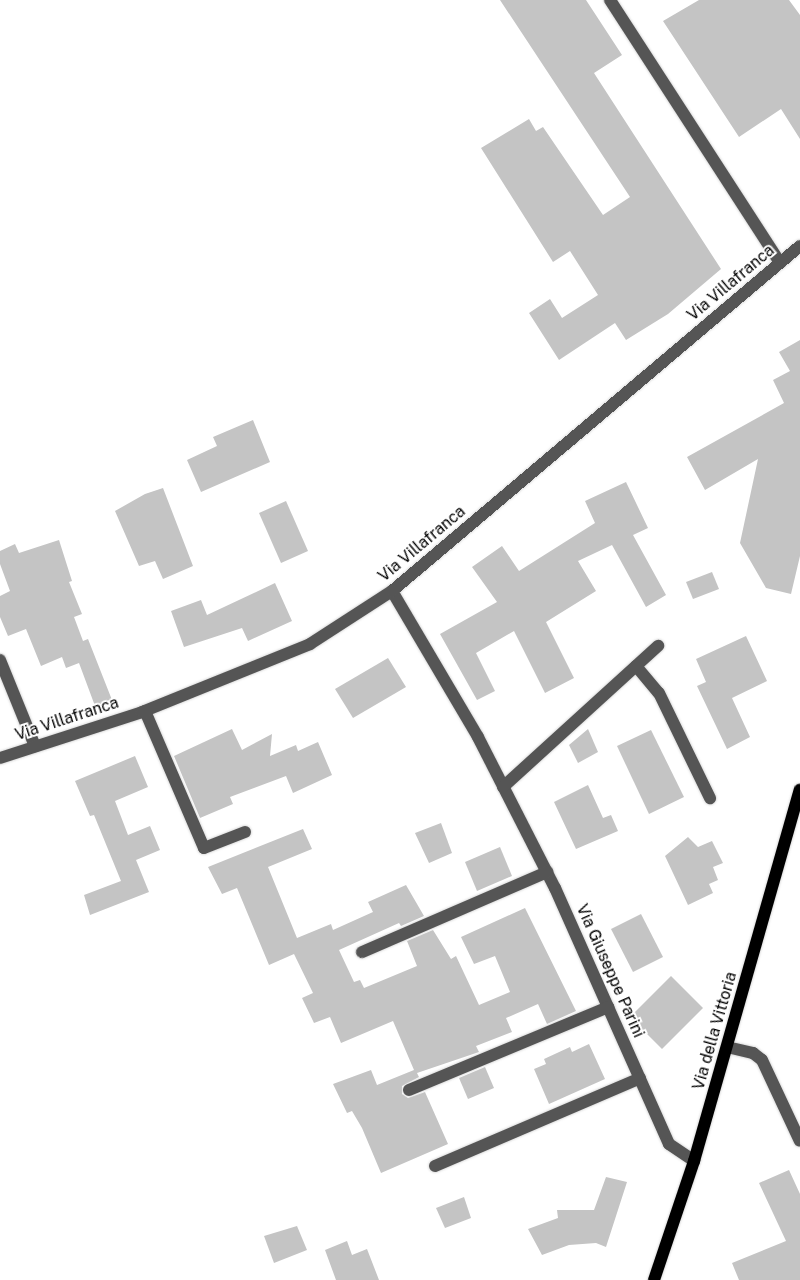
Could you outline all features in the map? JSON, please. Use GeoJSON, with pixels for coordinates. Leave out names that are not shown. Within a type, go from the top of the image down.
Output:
{"type":"FeatureCollection","features":[{"type":"Feature","properties":{"kind":"main road","name":"Via della Vittoria"},"geometry":{"type":"LineString","coordinates":[[654,1280],[694,1161],[800,790]]}},
{"type":"Feature","properties":{"kind":"street"},"geometry":{"type":"LineString","coordinates":[[610,0],[780,263]]}},
{"type":"Feature","properties":{"kind":"street","name":"Via Villafranca"},"geometry":{"type":"LineString","coordinates":[[0,758],[145,711],[310,644],[392,591],[800,246]]}},
{"type":"Feature","properties":{"kind":"street","name":"Via Giuseppe Parini"},"geometry":{"type":"LineString","coordinates":[[392,591],[503,786],[547,872],[669,1144],[694,1161]]}},
{"type":"Feature","properties":{"kind":"street"},"geometry":{"type":"LineString","coordinates":[[503,786],[658,646]]}},
{"type":"Feature","properties":{"kind":"street"},"geometry":{"type":"LineString","coordinates":[[0,660],[35,746]]}},
{"type":"Feature","properties":{"kind":"street"},"geometry":{"type":"LineString","coordinates":[[636,666],[659,693],[710,798]]}},
{"type":"Feature","properties":{"kind":"street"},"geometry":{"type":"LineString","coordinates":[[145,711],[204,848],[246,832]]}},
{"type":"Feature","properties":{"kind":"street"},"geometry":{"type":"LineString","coordinates":[[362,952],[547,872]]}},
{"type":"Feature","properties":{"kind":"street"},"geometry":{"type":"LineString","coordinates":[[409,1090],[608,1007]]}},
{"type":"Feature","properties":{"kind":"street"},"geometry":{"type":"LineString","coordinates":[[727,1047],[753,1053],[762,1060],[800,1141]]}},
{"type":"Feature","properties":{"kind":"street"},"geometry":{"type":"LineString","coordinates":[[435,1166],[640,1078]]}},
{"type":"Feature","properties":{"kind":"building"},"geometry":{"type":"Polygon","coordinates":[[[500,0],[586,0],[622,55],[594,73],[721,269],[668,314],[626,340],[615,323],[559,360],[529,313],[550,299],[562,318],[598,295],[570,251],[553,262],[481,148],[529,119],[536,131],[543,127],[603,215],[630,197],[500,0]]]}},
{"type":"Feature","properties":{"kind":"building"},"geometry":{"type":"Polygon","coordinates":[[[699,0],[789,0],[800,15],[800,139],[781,109],[739,137],[663,21],[699,0]]]}},
{"type":"Feature","properties":{"kind":"building"},"geometry":{"type":"Polygon","coordinates":[[[800,340],[800,556],[791,594],[766,588],[740,543],[758,459],[705,490],[687,457],[784,403],[773,380],[790,371],[779,352],[800,340]]]}},
{"type":"Feature","properties":{"kind":"building"},"geometry":{"type":"Polygon","coordinates":[[[253,420],[270,462],[201,492],[187,460],[217,446],[213,437],[253,420]]]}},
{"type":"Feature","properties":{"kind":"building"},"geometry":{"type":"Polygon","coordinates":[[[626,482],[648,528],[633,535],[666,595],[646,607],[612,545],[578,561],[596,591],[546,622],[574,678],[545,693],[514,631],[476,653],[495,691],[477,700],[440,634],[497,602],[472,567],[502,546],[519,571],[595,523],[585,501],[626,482]]]}},
{"type":"Feature","properties":{"kind":"building"},"geometry":{"type":"Polygon","coordinates":[[[163,488],[193,566],[163,579],[155,561],[139,566],[115,511],[145,494],[163,488]]]}},
{"type":"Feature","properties":{"kind":"building"},"geometry":{"type":"Polygon","coordinates":[[[286,501],[308,551],[281,563],[259,513],[286,501]]]}},
{"type":"Feature","properties":{"kind":"building"},"geometry":{"type":"Polygon","coordinates":[[[59,540],[72,581],[69,582],[82,614],[74,617],[83,641],[88,639],[112,700],[95,706],[79,663],[66,668],[62,657],[41,666],[26,629],[8,636],[0,617],[0,596],[10,591],[0,564],[0,551],[15,544],[19,553],[59,540]]]}},
{"type":"Feature","properties":{"kind":"building"},"geometry":{"type":"Polygon","coordinates":[[[712,572],[719,589],[693,599],[686,582],[712,572]]]}},
{"type":"Feature","properties":{"kind":"building"},"geometry":{"type":"Polygon","coordinates":[[[275,583],[292,621],[248,641],[242,628],[184,647],[171,611],[201,600],[207,615],[275,583]]]}},
{"type":"Feature","properties":{"kind":"building"},"geometry":{"type":"Polygon","coordinates":[[[746,636],[767,681],[732,698],[750,737],[727,749],[697,686],[706,682],[696,659],[746,636]]]}},
{"type":"Feature","properties":{"kind":"building"},"geometry":{"type":"Polygon","coordinates":[[[388,658],[406,687],[353,718],[335,689],[388,658]]]}},
{"type":"Feature","properties":{"kind":"building"},"geometry":{"type":"Polygon","coordinates":[[[232,729],[242,750],[272,734],[270,756],[296,745],[298,751],[318,742],[332,775],[293,793],[286,776],[230,797],[233,804],[200,818],[174,756],[232,729]]]}},
{"type":"Feature","properties":{"kind":"building"},"geometry":{"type":"Polygon","coordinates":[[[588,729],[598,752],[578,763],[569,745],[588,729]]]}},
{"type":"Feature","properties":{"kind":"building"},"geometry":{"type":"Polygon","coordinates":[[[651,730],[684,797],[649,814],[617,746],[651,730]]]}},
{"type":"Feature","properties":{"kind":"building"},"geometry":{"type":"Polygon","coordinates":[[[135,756],[148,787],[115,801],[128,835],[150,826],[160,850],[136,860],[149,892],[90,915],[84,895],[121,881],[94,815],[90,816],[75,781],[135,756]]]}},
{"type":"Feature","properties":{"kind":"building"},"geometry":{"type":"Polygon","coordinates":[[[588,785],[603,818],[611,815],[618,831],[576,849],[554,802],[588,785]]]}},
{"type":"Feature","properties":{"kind":"building"},"geometry":{"type":"Polygon","coordinates":[[[441,823],[452,853],[429,863],[415,833],[441,823]]]}},
{"type":"Feature","properties":{"kind":"building"},"geometry":{"type":"Polygon","coordinates":[[[303,829],[312,849],[268,867],[297,938],[331,924],[333,930],[373,912],[368,902],[406,885],[424,916],[401,926],[399,923],[339,950],[354,982],[360,980],[364,988],[417,966],[407,941],[433,930],[451,959],[456,956],[479,1005],[510,992],[495,956],[474,964],[461,937],[525,908],[576,1011],[547,1024],[538,1004],[506,1018],[512,1032],[476,1046],[479,1052],[417,1073],[419,1077],[402,1086],[402,1094],[408,1098],[425,1092],[448,1144],[381,1173],[362,1128],[352,1111],[347,1113],[333,1084],[371,1070],[377,1085],[414,1070],[393,1021],[341,1043],[330,1017],[314,1023],[302,998],[313,993],[294,954],[269,965],[237,888],[222,894],[208,867],[303,829]]]}},
{"type":"Feature","properties":{"kind":"building"},"geometry":{"type":"Polygon","coordinates":[[[688,837],[698,847],[712,841],[723,863],[713,867],[718,880],[709,884],[713,893],[688,905],[665,856],[688,837]]]}},
{"type":"Feature","properties":{"kind":"building"},"geometry":{"type":"Polygon","coordinates":[[[500,847],[512,876],[477,891],[465,862],[500,847]]]}},
{"type":"Feature","properties":{"kind":"building"},"geometry":{"type":"Polygon","coordinates":[[[641,914],[663,957],[633,972],[611,929],[641,914]]]}},
{"type":"Feature","properties":{"kind":"building"},"geometry":{"type":"Polygon","coordinates":[[[671,976],[703,1008],[662,1049],[630,1017],[671,976]]]}},
{"type":"Feature","properties":{"kind":"building"},"geometry":{"type":"Polygon","coordinates":[[[589,1044],[605,1079],[549,1104],[534,1069],[546,1064],[544,1059],[570,1047],[572,1052],[589,1044]]]}},
{"type":"Feature","properties":{"kind":"building"},"geometry":{"type":"Polygon","coordinates":[[[485,1067],[494,1088],[468,1099],[459,1078],[485,1067]]]}},
{"type":"Feature","properties":{"kind":"building"},"geometry":{"type":"Polygon","coordinates":[[[789,1170],[800,1194],[800,1280],[739,1280],[732,1263],[786,1241],[759,1183],[789,1170]]]}},
{"type":"Feature","properties":{"kind":"building"},"geometry":{"type":"Polygon","coordinates":[[[606,1177],[627,1182],[606,1247],[596,1243],[569,1245],[542,1255],[528,1229],[558,1218],[557,1210],[594,1210],[606,1177]]]}},
{"type":"Feature","properties":{"kind":"building"},"geometry":{"type":"Polygon","coordinates":[[[464,1197],[471,1218],[445,1228],[436,1208],[464,1197]]]}},
{"type":"Feature","properties":{"kind":"building"},"geometry":{"type":"Polygon","coordinates":[[[297,1226],[307,1250],[274,1263],[264,1236],[297,1226]]]}},
{"type":"Feature","properties":{"kind":"building"},"geometry":{"type":"Polygon","coordinates":[[[347,1241],[352,1255],[367,1249],[379,1280],[336,1280],[325,1250],[347,1241]]]}}]}
